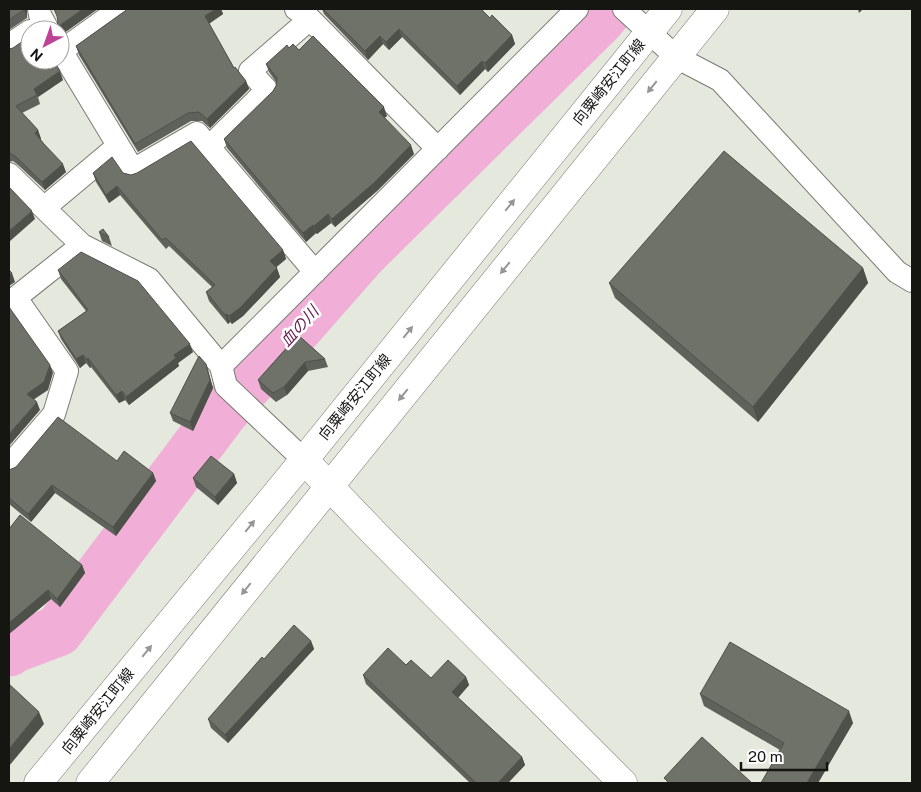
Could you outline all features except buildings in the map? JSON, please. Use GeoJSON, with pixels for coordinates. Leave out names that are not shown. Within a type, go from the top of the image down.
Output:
{"type":"FeatureCollection","features":[{"type":"Feature","properties":{"kind":"main road","name":"向粟崎安江町線"},"geometry":{"type":"LineString","coordinates":[[38,783],[304,460],[668,9]]}},
{"type":"Feature","properties":{"kind":"main road"},"geometry":{"type":"LineString","coordinates":[[90,783],[715,9]]}},
{"type":"Feature","properties":{"kind":"main road"},"geometry":{"type":"LineString","coordinates":[[304,460],[622,783]]}},
{"type":"Feature","properties":{"kind":"street"},"geometry":{"type":"LineString","coordinates":[[70,43],[120,9]]}},
{"type":"Feature","properties":{"kind":"street"},"geometry":{"type":"LineString","coordinates":[[223,376],[315,272],[577,9]]}},
{"type":"Feature","properties":{"kind":"street"},"geometry":{"type":"LineString","coordinates":[[624,9],[676,57],[720,80],[897,272],[912,280]]}},
{"type":"Feature","properties":{"kind":"street"},"geometry":{"type":"LineString","coordinates":[[209,147],[267,90],[250,71],[306,13],[438,149]]}},
{"type":"Feature","properties":{"kind":"street"},"geometry":{"type":"LineString","coordinates":[[9,45],[20,37]]}},
{"type":"Feature","properties":{"kind":"street"},"geometry":{"type":"LineString","coordinates":[[70,67],[133,170],[197,134],[315,272]]}},
{"type":"Feature","properties":{"kind":"street"},"geometry":{"type":"LineString","coordinates":[[44,208],[118,146]]}},
{"type":"Feature","properties":{"kind":"street"},"geometry":{"type":"LineString","coordinates":[[9,174],[82,245],[149,279],[246,406],[304,460]]}},
{"type":"Feature","properties":{"kind":"street"},"geometry":{"type":"LineString","coordinates":[[9,466],[54,414],[67,371],[12,301],[82,245]]}},
{"type":"Feature","properties":{"kind":"waterway","name":"血の川"},"geometry":{"type":"LineString","coordinates":[[9,651],[58,631],[223,412],[363,253],[608,9]]}}]}
